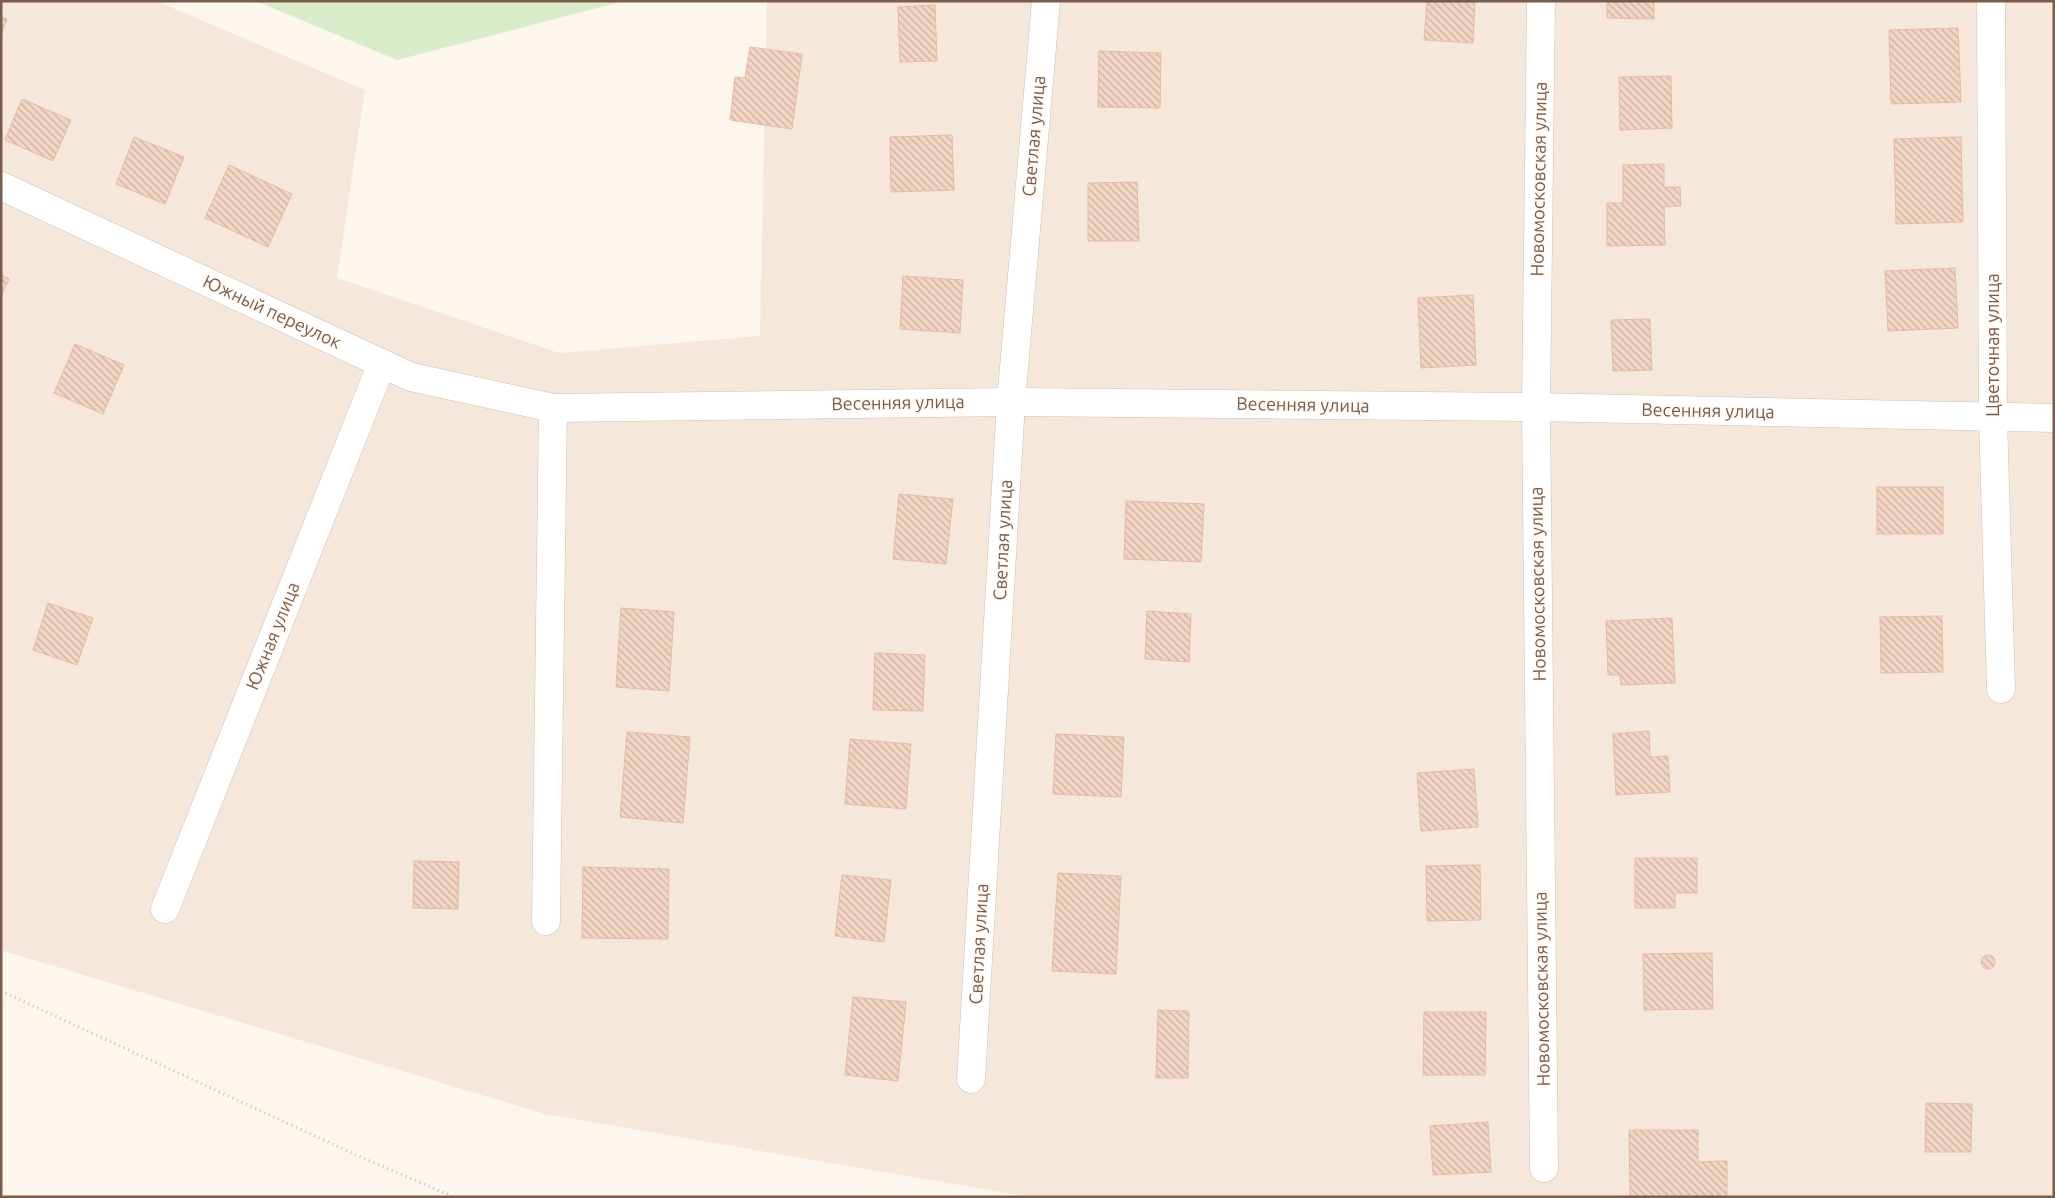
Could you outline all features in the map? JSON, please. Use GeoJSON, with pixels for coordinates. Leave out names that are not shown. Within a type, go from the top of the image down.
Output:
{"type":"FeatureCollection","features":[{"type":"Feature","properties":{"kind":"street","name":"Светлая улица"},"geometry":{"type":"LineString","coordinates":[[971,1079],[1011,402],[1046,1]]}},
{"type":"Feature","properties":{"kind":"street","name":"Новомосковская улица"},"geometry":{"type":"LineString","coordinates":[[1541,1],[1536,407],[1544,1168]]}},
{"type":"Feature","properties":{"kind":"street","name":"Цветочная улица"},"geometry":{"type":"LineString","coordinates":[[1991,1],[1993,417],[2001,689]]}},
{"type":"Feature","properties":{"kind":"street","name":"Южный переулок"},"geometry":{"type":"LineString","coordinates":[[1,186],[411,377],[553,408]]}},
{"type":"Feature","properties":{"kind":"street","name":"Южная улица"},"geometry":{"type":"LineString","coordinates":[[165,909],[382,363]]}},
{"type":"Feature","properties":{"kind":"street","name":"Весенняя улица"},"geometry":{"type":"LineString","coordinates":[[553,408],[1011,402],[1536,407],[2054,418]]}},
{"type":"Feature","properties":{"kind":"street"},"geometry":{"type":"LineString","coordinates":[[546,921],[553,408]]}},
{"type":"Feature","properties":{"kind":"path"},"geometry":{"type":"LineString","coordinates":[[1,991],[454,1197]]}},
{"type":"Feature","properties":{"kind":"shaded area"},"geometry":{"type":"Polygon","coordinates":[[[1,1],[156,1],[365,90],[337,278],[559,353],[760,336],[767,1],[2054,1],[2054,1197],[1029,1197],[545,1114],[1,950],[1,1]]]}},
{"type":"Feature","properties":{"kind":"green space"},"geometry":{"type":"Polygon","coordinates":[[[256,1],[624,1],[397,60],[256,1]]]}},
{"type":"Feature","properties":{"kind":"building"},"geometry":{"type":"Polygon","coordinates":[[[1427,1],[1475,1],[1473,43],[1424,40],[1427,1]]]}},
{"type":"Feature","properties":{"kind":"building"},"geometry":{"type":"Polygon","coordinates":[[[1607,1],[1654,1],[1654,19],[1607,18],[1607,1]]]}},
{"type":"Feature","properties":{"kind":"building"},"geometry":{"type":"Polygon","coordinates":[[[935,5],[937,61],[900,62],[898,7],[935,5]]]}},
{"type":"Feature","properties":{"kind":"building"},"geometry":{"type":"Polygon","coordinates":[[[1,17],[7,19],[1,34],[1,17]]]}},
{"type":"Feature","properties":{"kind":"building"},"geometry":{"type":"Polygon","coordinates":[[[1958,28],[1961,102],[1891,104],[1889,30],[1958,28]]]}},
{"type":"Feature","properties":{"kind":"building"},"geometry":{"type":"Polygon","coordinates":[[[750,47],[802,54],[792,129],[730,120],[735,77],[745,78],[750,47]]]}},
{"type":"Feature","properties":{"kind":"building"},"geometry":{"type":"Polygon","coordinates":[[[1099,51],[1161,53],[1160,108],[1098,107],[1099,51]]]}},
{"type":"Feature","properties":{"kind":"building"},"geometry":{"type":"Polygon","coordinates":[[[1671,76],[1672,128],[1620,130],[1619,77],[1671,76]]]}},
{"type":"Feature","properties":{"kind":"building"},"geometry":{"type":"Polygon","coordinates":[[[22,99],[71,120],[53,161],[5,140],[22,99]]]}},
{"type":"Feature","properties":{"kind":"building"},"geometry":{"type":"Polygon","coordinates":[[[952,135],[954,190],[891,192],[890,137],[952,135]]]}},
{"type":"Feature","properties":{"kind":"building"},"geometry":{"type":"Polygon","coordinates":[[[134,137],[184,157],[165,204],[116,184],[134,137]]]}},
{"type":"Feature","properties":{"kind":"building"},"geometry":{"type":"Polygon","coordinates":[[[1961,137],[1963,222],[1896,224],[1894,139],[1961,137]]]}},
{"type":"Feature","properties":{"kind":"building"},"geometry":{"type":"Polygon","coordinates":[[[1664,164],[1664,187],[1680,187],[1681,206],[1664,207],[1665,245],[1607,246],[1607,203],[1623,203],[1623,165],[1664,164]]]}},
{"type":"Feature","properties":{"kind":"building"},"geometry":{"type":"Polygon","coordinates":[[[229,165],[292,194],[268,247],[205,218],[229,165]]]}},
{"type":"Feature","properties":{"kind":"building"},"geometry":{"type":"Polygon","coordinates":[[[1137,182],[1139,241],[1088,241],[1088,183],[1137,182]]]}},
{"type":"Feature","properties":{"kind":"building"},"geometry":{"type":"Polygon","coordinates":[[[1955,268],[1958,328],[1888,331],[1885,271],[1955,268]]]}},
{"type":"Feature","properties":{"kind":"building"},"geometry":{"type":"Polygon","coordinates":[[[1,275],[9,279],[1,297],[1,275]]]}},
{"type":"Feature","properties":{"kind":"building"},"geometry":{"type":"Polygon","coordinates":[[[903,276],[963,280],[960,333],[900,329],[903,276]]]}},
{"type":"Feature","properties":{"kind":"building"},"geometry":{"type":"Polygon","coordinates":[[[1473,295],[1476,365],[1421,368],[1418,298],[1473,295]]]}},
{"type":"Feature","properties":{"kind":"building"},"geometry":{"type":"Polygon","coordinates":[[[1650,319],[1652,370],[1613,371],[1611,320],[1650,319]]]}},
{"type":"Feature","properties":{"kind":"building"},"geometry":{"type":"Polygon","coordinates":[[[75,344],[124,365],[103,414],[54,393],[75,344]]]}},
{"type":"Feature","properties":{"kind":"building"},"geometry":{"type":"Polygon","coordinates":[[[1877,487],[1943,487],[1943,534],[1877,534],[1877,487]]]}},
{"type":"Feature","properties":{"kind":"building"},"geometry":{"type":"Polygon","coordinates":[[[899,494],[953,499],[946,564],[893,559],[899,494]]]}},
{"type":"Feature","properties":{"kind":"building"},"geometry":{"type":"Polygon","coordinates":[[[1126,501],[1204,504],[1201,562],[1124,559],[1126,501]]]}},
{"type":"Feature","properties":{"kind":"building"},"geometry":{"type":"Polygon","coordinates":[[[48,603],[93,618],[77,665],[33,650],[48,603]]]}},
{"type":"Feature","properties":{"kind":"building"},"geometry":{"type":"Polygon","coordinates":[[[621,608],[674,612],[669,691],[616,687],[621,608]]]}},
{"type":"Feature","properties":{"kind":"building"},"geometry":{"type":"Polygon","coordinates":[[[1147,611],[1191,614],[1189,662],[1145,659],[1147,611]]]}},
{"type":"Feature","properties":{"kind":"building"},"geometry":{"type":"Polygon","coordinates":[[[1942,616],[1943,672],[1881,673],[1880,617],[1942,616]]]}},
{"type":"Feature","properties":{"kind":"building"},"geometry":{"type":"Polygon","coordinates":[[[1672,618],[1675,683],[1621,685],[1620,675],[1608,675],[1606,621],[1672,618]]]}},
{"type":"Feature","properties":{"kind":"building"},"geometry":{"type":"Polygon","coordinates":[[[875,653],[925,655],[923,711],[873,710],[875,653]]]}},
{"type":"Feature","properties":{"kind":"building"},"geometry":{"type":"Polygon","coordinates":[[[1649,731],[1650,757],[1668,756],[1670,792],[1616,795],[1613,734],[1649,731]]]}},
{"type":"Feature","properties":{"kind":"building"},"geometry":{"type":"Polygon","coordinates":[[[627,732],[690,737],[683,823],[620,817],[627,732]]]}},
{"type":"Feature","properties":{"kind":"building"},"geometry":{"type":"Polygon","coordinates":[[[1056,734],[1124,737],[1121,797],[1053,794],[1056,734]]]}},
{"type":"Feature","properties":{"kind":"building"},"geometry":{"type":"Polygon","coordinates":[[[850,739],[911,744],[906,809],[845,804],[850,739]]]}},
{"type":"Feature","properties":{"kind":"building"},"geometry":{"type":"Polygon","coordinates":[[[1474,769],[1478,827],[1421,831],[1417,773],[1474,769]]]}},
{"type":"Feature","properties":{"kind":"building"},"geometry":{"type":"Polygon","coordinates":[[[1635,858],[1697,858],[1697,893],[1675,893],[1675,908],[1635,908],[1635,858]]]}},
{"type":"Feature","properties":{"kind":"building"},"geometry":{"type":"Polygon","coordinates":[[[414,861],[459,862],[458,909],[413,908],[414,861]]]}},
{"type":"Feature","properties":{"kind":"building"},"geometry":{"type":"Polygon","coordinates":[[[1480,865],[1481,920],[1427,921],[1426,866],[1480,865]]]}},
{"type":"Feature","properties":{"kind":"building"},"geometry":{"type":"Polygon","coordinates":[[[583,867],[669,869],[668,939],[582,938],[583,867]]]}},
{"type":"Feature","properties":{"kind":"building"},"geometry":{"type":"Polygon","coordinates":[[[1058,873],[1121,876],[1116,974],[1052,971],[1058,873]]]}},
{"type":"Feature","properties":{"kind":"building"},"geometry":{"type":"Polygon","coordinates":[[[842,875],[891,880],[884,942],[835,936],[842,875]]]}},
{"type":"Feature","properties":{"kind":"building"},"geometry":{"type":"Polygon","coordinates":[[[1712,953],[1713,1009],[1644,1010],[1643,954],[1712,953]]]}},
{"type":"Feature","properties":{"kind":"building"},"geometry":{"type":"Polygon","coordinates":[[[1988,955],[1993,957],[1995,962],[1993,967],[1988,969],[1983,967],[1981,962],[1983,957],[1988,955]]]}},
{"type":"Feature","properties":{"kind":"building"},"geometry":{"type":"Polygon","coordinates":[[[853,997],[906,1002],[898,1081],[845,1075],[853,997]]]}},
{"type":"Feature","properties":{"kind":"building"},"geometry":{"type":"Polygon","coordinates":[[[1158,1010],[1189,1011],[1188,1078],[1156,1078],[1158,1010]]]}},
{"type":"Feature","properties":{"kind":"building"},"geometry":{"type":"Polygon","coordinates":[[[1424,1012],[1486,1012],[1485,1075],[1423,1075],[1424,1012]]]}},
{"type":"Feature","properties":{"kind":"building"},"geometry":{"type":"Polygon","coordinates":[[[1926,1103],[1972,1104],[1971,1152],[1925,1152],[1926,1103]]]}},
{"type":"Feature","properties":{"kind":"building"},"geometry":{"type":"Polygon","coordinates":[[[1488,1122],[1491,1172],[1433,1175],[1430,1126],[1488,1122]]]}},
{"type":"Feature","properties":{"kind":"building"},"geometry":{"type":"Polygon","coordinates":[[[1629,1130],[1698,1130],[1698,1162],[1727,1161],[1727,1197],[1630,1197],[1629,1130]]]}}]}
